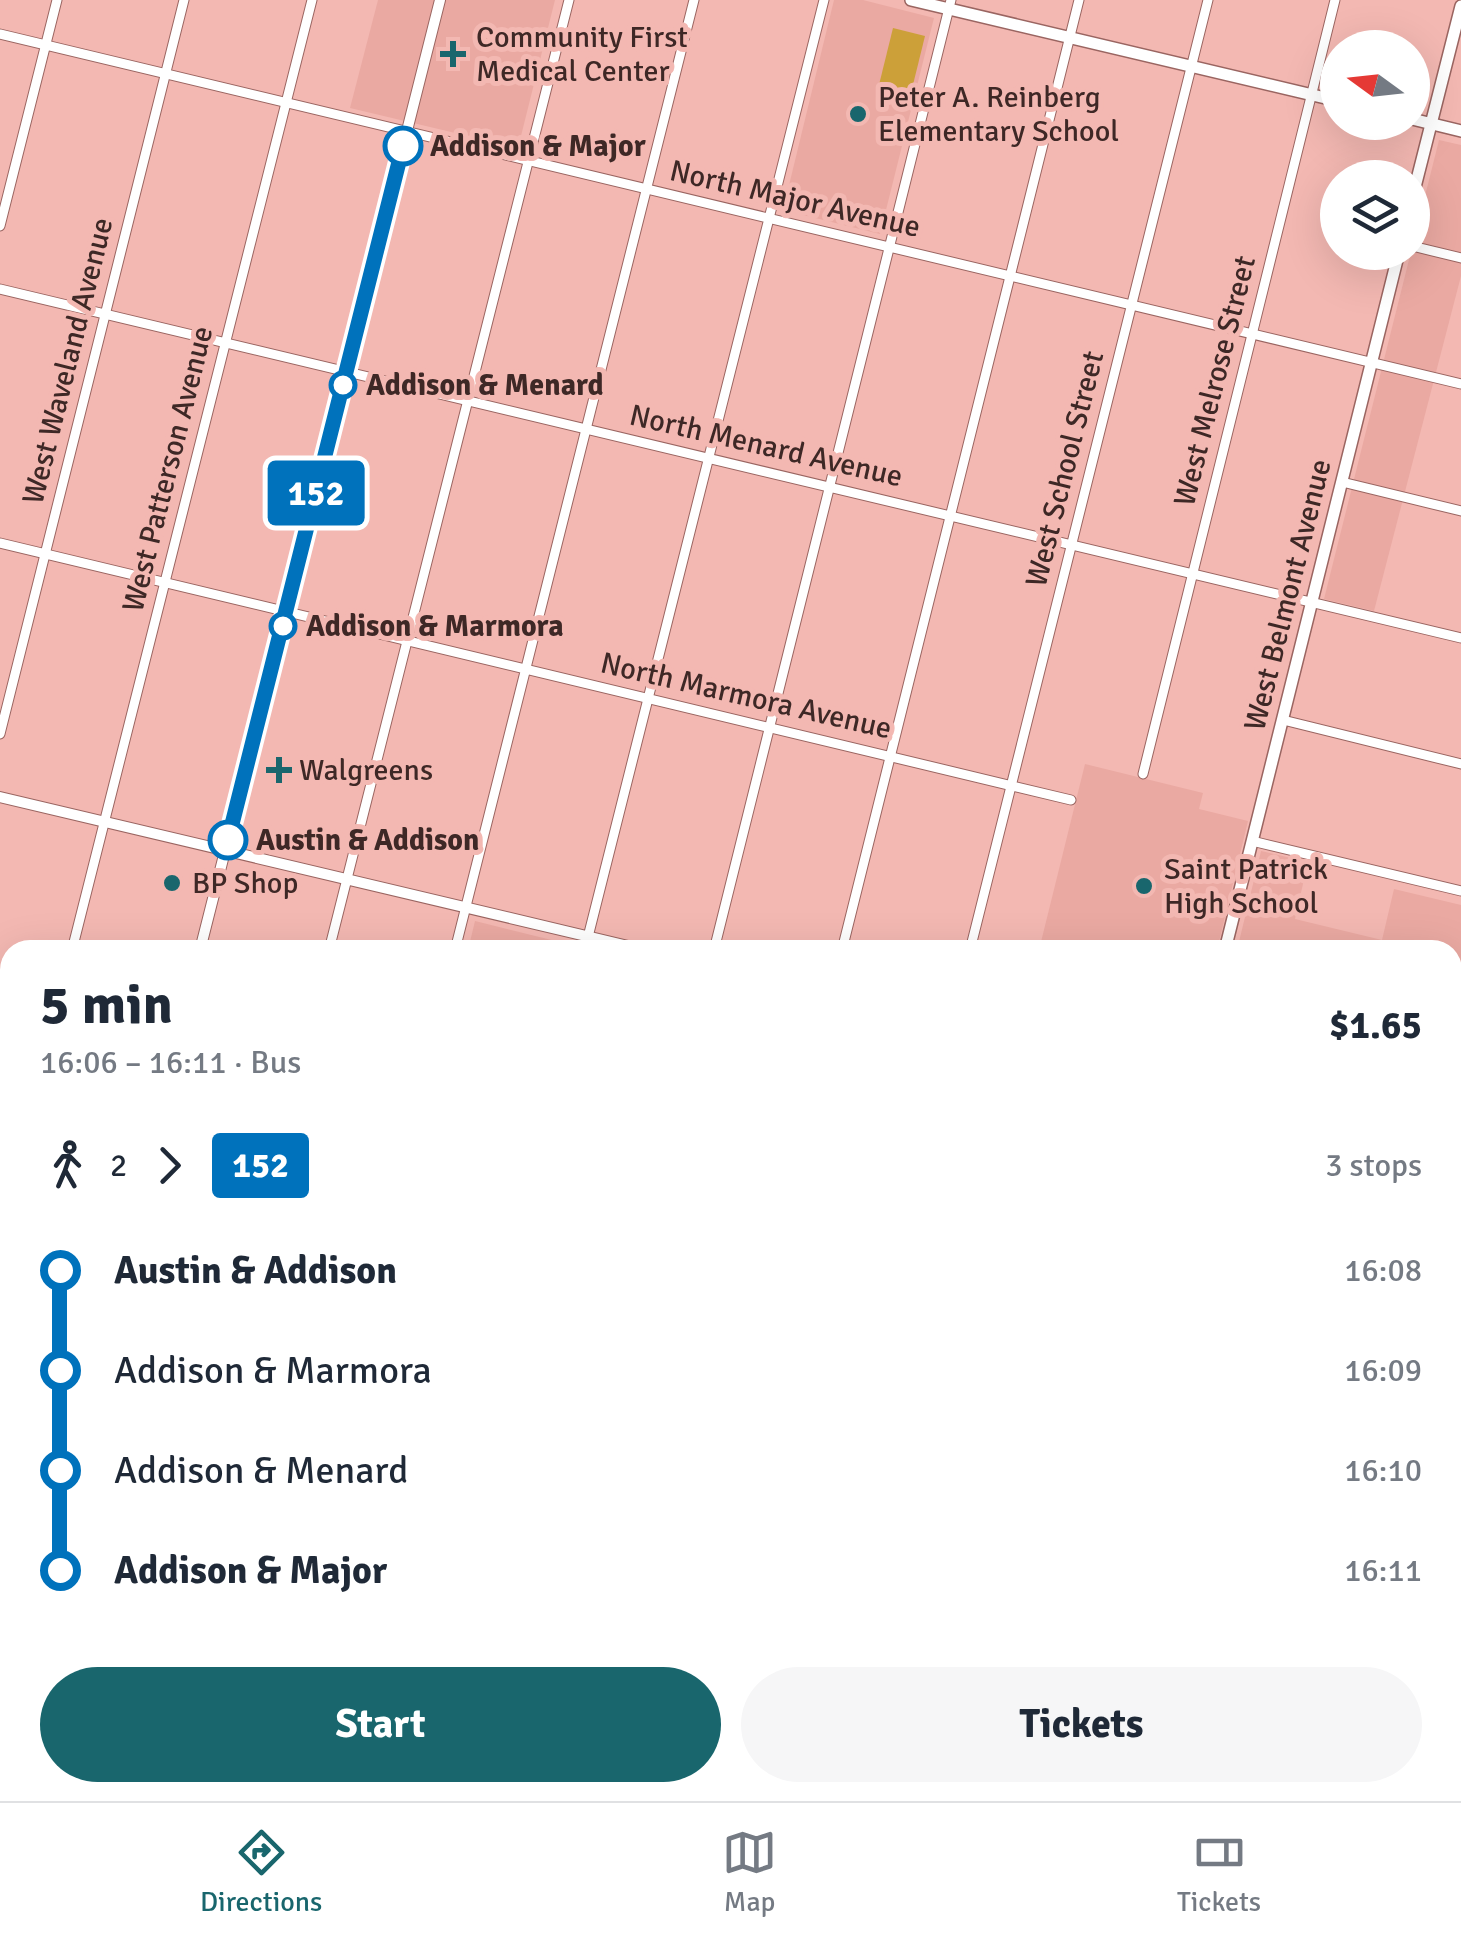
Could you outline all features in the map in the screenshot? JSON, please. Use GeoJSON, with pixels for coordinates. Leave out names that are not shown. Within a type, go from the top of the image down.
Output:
{"type":"FeatureCollection","features":[{"type":"Feature","properties":{"kind":"main road"},"geometry":{"type":"LineString","coordinates":[[910,0],[950,4],[1070,38],[1320,97]]}},
{"type":"Feature","properties":{"kind":"main road"},"geometry":{"type":"LineString","coordinates":[[1422,160],[1461,6]]}},
{"type":"Feature","properties":{"kind":"main road"},"geometry":{"type":"LineString","coordinates":[[1431,124],[1461,131]]}},
{"type":"Feature","properties":{"kind":"main road","name":"West Belmont Avenue"},"geometry":{"type":"LineString","coordinates":[[1227,940],[1395,270]]}},
{"type":"Feature","properties":{"kind":"street"},"geometry":{"type":"LineString","coordinates":[[0,226],[57,0]]}},
{"type":"Feature","properties":{"kind":"street","name":"West Waveland Avenue"},"geometry":{"type":"LineString","coordinates":[[0,734],[184,0]]}},
{"type":"Feature","properties":{"kind":"street","name":"West Patterson Avenue"},"geometry":{"type":"LineString","coordinates":[[75,940],[312,0]]}},
{"type":"Feature","properties":{"kind":"street"},"geometry":{"type":"LineString","coordinates":[[203,940],[440,0]]}},
{"type":"Feature","properties":{"kind":"street"},"geometry":{"type":"LineString","coordinates":[[332,940],[568,0]]}},
{"type":"Feature","properties":{"kind":"street"},"geometry":{"type":"LineString","coordinates":[[458,940],[694,0]]}},
{"type":"Feature","properties":{"kind":"street"},"geometry":{"type":"LineString","coordinates":[[588,936],[824,0]]}},
{"type":"Feature","properties":{"kind":"street"},"geometry":{"type":"LineString","coordinates":[[844,940],[1079,0]]}},
{"type":"Feature","properties":{"kind":"street","name":"West School Street"},"geometry":{"type":"LineString","coordinates":[[972,940],[1208,0]]}},
{"type":"Feature","properties":{"kind":"street","name":"West Melrose Street"},"geometry":{"type":"LineString","coordinates":[[1143,774],[1335,0]]}},
{"type":"Feature","properties":{"kind":"street"},"geometry":{"type":"LineString","coordinates":[[716,940],[950,4]]}},
{"type":"Feature","properties":{"kind":"street","name":"North Major Avenue"},"geometry":{"type":"LineString","coordinates":[[0,34],[1461,384]]}},
{"type":"Feature","properties":{"kind":"street"},"geometry":{"type":"LineString","coordinates":[[1430,250],[1461,258]]}},
{"type":"Feature","properties":{"kind":"street","name":"North Menard Avenue"},"geometry":{"type":"LineString","coordinates":[[0,289],[1461,638]]}},
{"type":"Feature","properties":{"kind":"street"},"geometry":{"type":"LineString","coordinates":[[1342,482],[1461,511]]}},
{"type":"Feature","properties":{"kind":"street","name":"North Marmora Avenue"},"geometry":{"type":"LineString","coordinates":[[0,543],[1071,800]]}},
{"type":"Feature","properties":{"kind":"street"},"geometry":{"type":"LineString","coordinates":[[1282,720],[1461,764]]}},
{"type":"Feature","properties":{"kind":"street"},"geometry":{"type":"LineString","coordinates":[[0,797],[604,940]]}},
{"type":"Feature","properties":{"kind":"street"},"geometry":{"type":"LineString","coordinates":[[1252,841],[1461,891]]}},
{"type":"Feature","properties":{"kind":"shaded area","name":"Community First Medical Center"},"geometry":{"type":"Polygon","coordinates":[[[378,0],[555,0],[518,148],[350,108],[378,0]]]}},
{"type":"Feature","properties":{"kind":"shaded area","name":"Peter A. Reinberg Elementary School"},"geometry":{"type":"Polygon","coordinates":[[[834,0],[863,0],[934,18],[880,234],[783,210],[834,0]]]}},
{"type":"Feature","properties":{"kind":"shaded area"},"geometry":{"type":"Polygon","coordinates":[[[893,28],[925,36],[908,105],[876,97],[893,28]]]}},
{"type":"Feature","properties":{"kind":"shaded area"},"geometry":{"type":"Polygon","coordinates":[[[1439,140],[1461,145],[1461,276],[1374,611],[1324,599],[1406,270],[1430,270],[1430,176],[1439,140]]]}},
{"type":"Feature","properties":{"kind":"shaded area","name":"Saint Patrick High School"},"geometry":{"type":"Polygon","coordinates":[[[1085,764],[1203,793],[1199,809],[1248,821],[1219,940],[1041,940],[1085,764]]]}},
{"type":"Feature","properties":{"kind":"shaded area"},"geometry":{"type":"Polygon","coordinates":[[[1261,851],[1308,862],[1295,919],[1382,940],[1239,940],[1261,851]]]}},
{"type":"Feature","properties":{"kind":"shaded area"},"geometry":{"type":"Polygon","coordinates":[[[1394,889],[1461,905],[1461,940],[1382,940],[1394,889]]]}},
{"type":"Feature","properties":{"kind":"shaded area"},"geometry":{"type":"Polygon","coordinates":[[[475,921],[552,940],[470,940],[475,921]]]}},
{"type":"Feature","properties":{"kind":"bus line","name":"152"},"geometry":{"type":"LineString","coordinates":[[228,840],[403,146]]}},
{"type":"Feature","properties":{"kind":"place","name":"Community First Medical Center"},"geometry":{"type":"Point","coordinates":[453,54]}},
{"type":"Feature","properties":{"kind":"place","name":"Peter A. Reinberg Elementary School"},"geometry":{"type":"Point","coordinates":[858,114]}},
{"type":"Feature","properties":{"kind":"place","name":"Addison & Major"},"geometry":{"type":"Point","coordinates":[403,146]}},
{"type":"Feature","properties":{"kind":"place","name":"Addison & Menard"},"geometry":{"type":"Point","coordinates":[343,385]}},
{"type":"Feature","properties":{"kind":"place","name":"Addison & Marmora"},"geometry":{"type":"Point","coordinates":[283,626]}},
{"type":"Feature","properties":{"kind":"place","name":"Walgreens"},"geometry":{"type":"Point","coordinates":[279,770]}},
{"type":"Feature","properties":{"kind":"place","name":"Austin & Addison"},"geometry":{"type":"Point","coordinates":[228,840]}},
{"type":"Feature","properties":{"kind":"place","name":"BP Shop"},"geometry":{"type":"Point","coordinates":[172,883]}},
{"type":"Feature","properties":{"kind":"place","name":"Saint Patrick High School"},"geometry":{"type":"Point","coordinates":[1144,886]}}]}
